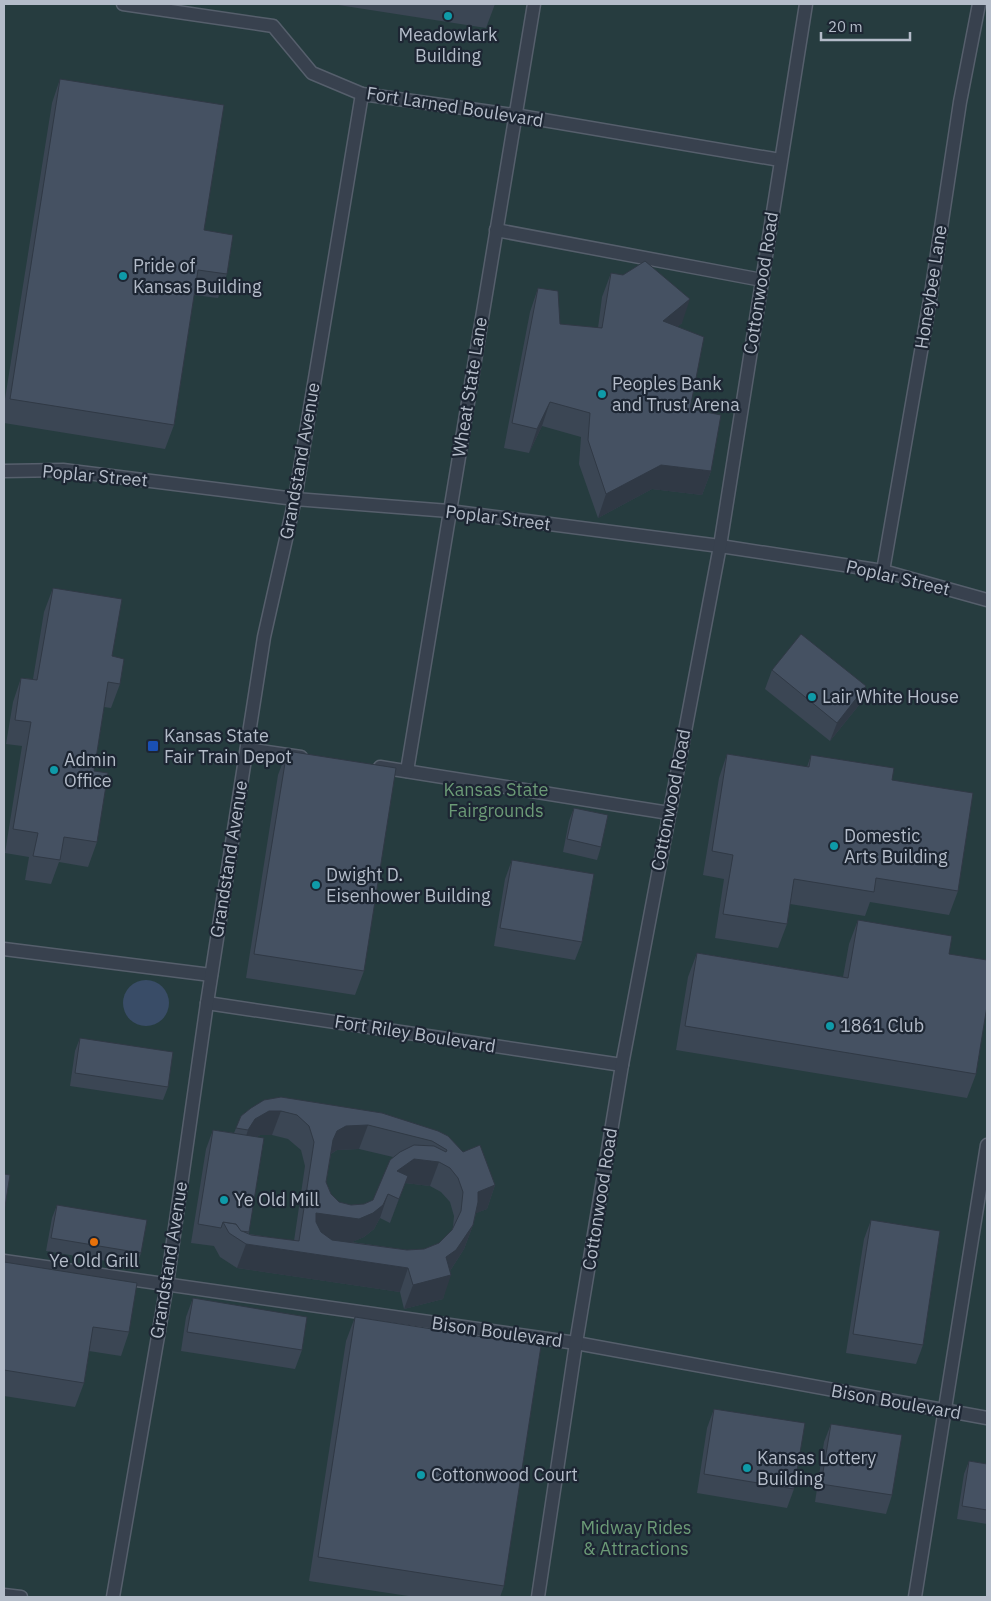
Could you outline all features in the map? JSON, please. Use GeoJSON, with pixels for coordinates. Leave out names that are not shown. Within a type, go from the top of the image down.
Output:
{"type":"FeatureCollection","features":[{"type":"Feature","properties":{"kind":"lane","name":"Fort Larned Boulevard"},"geometry":{"type":"LineString","coordinates":[[123,4],[273,26],[312,73],[362,94],[514,115],[780,160]]}},
{"type":"Feature","properties":{"kind":"lane","name":"Wheat State Lane"},"geometry":{"type":"LineString","coordinates":[[407,771],[514,115],[534,4]]}},
{"type":"Feature","properties":{"kind":"lane","name":"Cottonwood Road"},"geometry":{"type":"LineString","coordinates":[[538,1597],[576,1343],[622,1065],[720,546],[806,4]]}},
{"type":"Feature","properties":{"kind":"lane","name":"Honeybee Lane"},"geometry":{"type":"LineString","coordinates":[[883,571],[931,294],[960,102],[979,4]]}},
{"type":"Feature","properties":{"kind":"lane","name":"Grandstand Avenue"},"geometry":{"type":"LineString","coordinates":[[112,1597],[167,1284],[211,975],[264,637],[295,499],[362,94]]}},
{"type":"Feature","properties":{"kind":"lane"},"geometry":{"type":"LineString","coordinates":[[496,230],[762,280]]}},
{"type":"Feature","properties":{"kind":"lane","name":"Poplar Street"},"geometry":{"type":"LineString","coordinates":[[4,475],[63,470],[295,499],[449,511],[720,546],[883,571],[987,600]]}},
{"type":"Feature","properties":{"kind":"lane"},"geometry":{"type":"LineString","coordinates":[[247,749],[313,758]]}},
{"type":"Feature","properties":{"kind":"lane"},"geometry":{"type":"LineString","coordinates":[[369,766],[669,814]]}},
{"type":"Feature","properties":{"kind":"lane"},"geometry":{"type":"LineString","coordinates":[[4,949],[211,975]]}},
{"type":"Feature","properties":{"kind":"lane","name":"Fort Riley Boulevard"},"geometry":{"type":"LineString","coordinates":[[207,1002],[622,1065]]}},
{"type":"Feature","properties":{"kind":"lane"},"geometry":{"type":"LineString","coordinates":[[915,1597],[987,1144]]}},
{"type":"Feature","properties":{"kind":"lane","name":"Bison Boulevard"},"geometry":{"type":"LineString","coordinates":[[4,1261],[576,1343],[987,1418]]}},
{"type":"Feature","properties":{"kind":"lane"},"geometry":{"type":"LineString","coordinates":[[4,1595],[22,1597]]}},
{"type":"Feature","properties":{"kind":"green space","name":"Kansas State Fairgrounds"},"geometry":{"type":"Polygon","coordinates":[[[4,4],[987,4],[987,1597],[4,1597],[4,4]]]}},
{"type":"Feature","properties":{"kind":"water"},"geometry":{"type":"Polygon","coordinates":[[[142,980],[150,980],[159,984],[165,990],[169,1003],[165,1016],[159,1022],[150,1026],[142,1026],[133,1022],[127,1016],[123,1007],[123,999],[127,990],[133,984],[142,980]]]}},
{"type":"Feature","properties":{"kind":"building","name":"Pride of Kansas Building"},"geometry":{"type":"Polygon","coordinates":[[[60,79],[224,105],[204,230],[233,235],[227,274],[198,270],[174,425],[10,399],[60,79]]]}},
{"type":"Feature","properties":{"kind":"building","name":"Peoples Bank and Trust Arena"},"geometry":{"type":"Polygon","coordinates":[[[645,261],[690,299],[663,321],[704,337],[690,409],[721,415],[711,471],[661,465],[606,494],[588,440],[590,413],[550,402],[537,429],[512,423],[538,288],[558,291],[560,324],[602,328],[611,273],[623,275],[645,261]]]}},
{"type":"Feature","properties":{"kind":"building","name":"Admin Office"},"geometry":{"type":"Polygon","coordinates":[[[53,588],[122,599],[112,656],[124,659],[120,684],[108,682],[94,771],[108,773],[97,842],[64,837],[60,860],[33,856],[38,833],[13,829],[31,722],[15,720],[21,678],[37,680],[53,588]]]}},
{"type":"Feature","properties":{"kind":"building"},"geometry":{"type":"Polygon","coordinates":[[[801,634],[866,686],[837,723],[772,670],[801,634]]]}},
{"type":"Feature","properties":{"kind":"building","name":"Dwight D. Eisenhower Building"},"geometry":{"type":"Polygon","coordinates":[[[287,751],[396,768],[364,971],[254,954],[287,751]]]}},
{"type":"Feature","properties":{"kind":"building","name":"Domestic Arts Building"},"geometry":{"type":"Polygon","coordinates":[[[727,754],[809,767],[811,755],[894,768],[892,780],[973,793],[958,891],[876,878],[874,892],[794,879],[787,924],[723,914],[733,855],[712,851],[727,754]]]}},
{"type":"Feature","properties":{"kind":"building"},"geometry":{"type":"Polygon","coordinates":[[[574,808],[608,815],[601,847],[567,839],[574,808]]]}},
{"type":"Feature","properties":{"kind":"building"},"geometry":{"type":"Polygon","coordinates":[[[512,860],[594,874],[582,942],[500,928],[512,860]]]}},
{"type":"Feature","properties":{"kind":"building","name":"1861 Club"},"geometry":{"type":"Polygon","coordinates":[[[858,920],[952,936],[949,954],[987,960],[987,1006],[976,1074],[685,1026],[697,953],[848,978],[858,920]]]}},
{"type":"Feature","properties":{"kind":"building"},"geometry":{"type":"Polygon","coordinates":[[[80,1038],[173,1052],[168,1087],[75,1073],[80,1038]]]}},
{"type":"Feature","properties":{"kind":"building"},"geometry":{"type":"Polygon","coordinates":[[[281,1097],[382,1113],[438,1131],[448,1136],[463,1152],[480,1145],[495,1185],[478,1192],[473,1225],[456,1250],[446,1257],[451,1275],[413,1285],[408,1268],[246,1244],[229,1233],[223,1222],[236,1224],[242,1231],[251,1235],[299,1241],[314,1142],[309,1126],[297,1115],[281,1111],[269,1111],[255,1119],[248,1130],[236,1128],[241,1116],[264,1100],[281,1097]],[[368,1125],[346,1126],[337,1131],[333,1140],[326,1182],[331,1194],[339,1202],[351,1205],[364,1204],[373,1200],[390,1160],[414,1145],[434,1146],[446,1152],[447,1150],[432,1141],[368,1125]],[[414,1159],[397,1171],[408,1176],[399,1199],[388,1194],[383,1205],[373,1213],[359,1219],[316,1213],[316,1222],[321,1232],[332,1240],[407,1250],[424,1249],[439,1243],[452,1230],[461,1211],[463,1192],[458,1178],[450,1168],[439,1162],[414,1159]]]}},
{"type":"Feature","properties":{"kind":"building","name":"Ye Old Mill"},"geometry":{"type":"Polygon","coordinates":[[[213,1130],[264,1138],[249,1232],[241,1231],[236,1224],[223,1222],[221,1228],[198,1224],[213,1130]]]}},
{"type":"Feature","properties":{"kind":"building"},"geometry":{"type":"Polygon","coordinates":[[[4,1174],[10,1175],[4,1213],[4,1174]]]}},
{"type":"Feature","properties":{"kind":"building"},"geometry":{"type":"Polygon","coordinates":[[[57,1205],[147,1220],[141,1253],[51,1238],[57,1205]]]}},
{"type":"Feature","properties":{"kind":"building"},"geometry":{"type":"Polygon","coordinates":[[[871,1220],[940,1231],[923,1345],[853,1334],[871,1220]]]}},
{"type":"Feature","properties":{"kind":"building"},"geometry":{"type":"Polygon","coordinates":[[[4,1262],[137,1283],[129,1332],[93,1327],[84,1383],[4,1370],[4,1262]]]}},
{"type":"Feature","properties":{"kind":"building"},"geometry":{"type":"Polygon","coordinates":[[[193,1298],[307,1317],[302,1350],[187,1332],[193,1298]]]}},
{"type":"Feature","properties":{"kind":"building","name":"Cottonwood Court"},"geometry":{"type":"Polygon","coordinates":[[[355,1317],[541,1346],[504,1586],[318,1557],[355,1317]]]}},
{"type":"Feature","properties":{"kind":"building","name":"Kansas Lottery Building"},"geometry":{"type":"Polygon","coordinates":[[[714,1409],[805,1423],[794,1489],[704,1474],[714,1409]]]}},
{"type":"Feature","properties":{"kind":"building"},"geometry":{"type":"Polygon","coordinates":[[[831,1424],[902,1435],[892,1495],[821,1484],[831,1424]]]}},
{"type":"Feature","properties":{"kind":"building"},"geometry":{"type":"Polygon","coordinates":[[[969,1461],[987,1464],[987,1510],[962,1506],[969,1461]]]}},
{"type":"Feature","properties":{"kind":"place","name":"Meadowlark Building"},"geometry":{"type":"Point","coordinates":[448,16]}},
{"type":"Feature","properties":{"kind":"place","name":"Pride of Kansas Building"},"geometry":{"type":"Point","coordinates":[123,276]}},
{"type":"Feature","properties":{"kind":"place","name":"Peoples Bank and Trust Arena"},"geometry":{"type":"Point","coordinates":[602,394]}},
{"type":"Feature","properties":{"kind":"place","name":"Lair White House"},"geometry":{"type":"Point","coordinates":[812,697]}},
{"type":"Feature","properties":{"kind":"place","name":"Kansas State Fair Train Depot"},"geometry":{"type":"Point","coordinates":[153,746]}},
{"type":"Feature","properties":{"kind":"place","name":"Admin Office"},"geometry":{"type":"Point","coordinates":[54,770]}},
{"type":"Feature","properties":{"kind":"place","name":"Domestic Arts Building"},"geometry":{"type":"Point","coordinates":[834,846]}},
{"type":"Feature","properties":{"kind":"place","name":"Dwight D. Eisenhower Building"},"geometry":{"type":"Point","coordinates":[316,885]}},
{"type":"Feature","properties":{"kind":"place","name":"1861 Club"},"geometry":{"type":"Point","coordinates":[830,1026]}},
{"type":"Feature","properties":{"kind":"place","name":"Ye Old Mill"},"geometry":{"type":"Point","coordinates":[224,1200]}},
{"type":"Feature","properties":{"kind":"place","name":"Ye Old Grill"},"geometry":{"type":"Point","coordinates":[94,1242]}},
{"type":"Feature","properties":{"kind":"place","name":"Kansas Lottery Building"},"geometry":{"type":"Point","coordinates":[747,1468]}},
{"type":"Feature","properties":{"kind":"place","name":"Cottonwood Court"},"geometry":{"type":"Point","coordinates":[421,1475]}},
{"type":"Feature","properties":{"kind":"park label","name":"Midway Rides & Attractions"},"geometry":{"type":"Point","coordinates":[636,1538]}}]}
